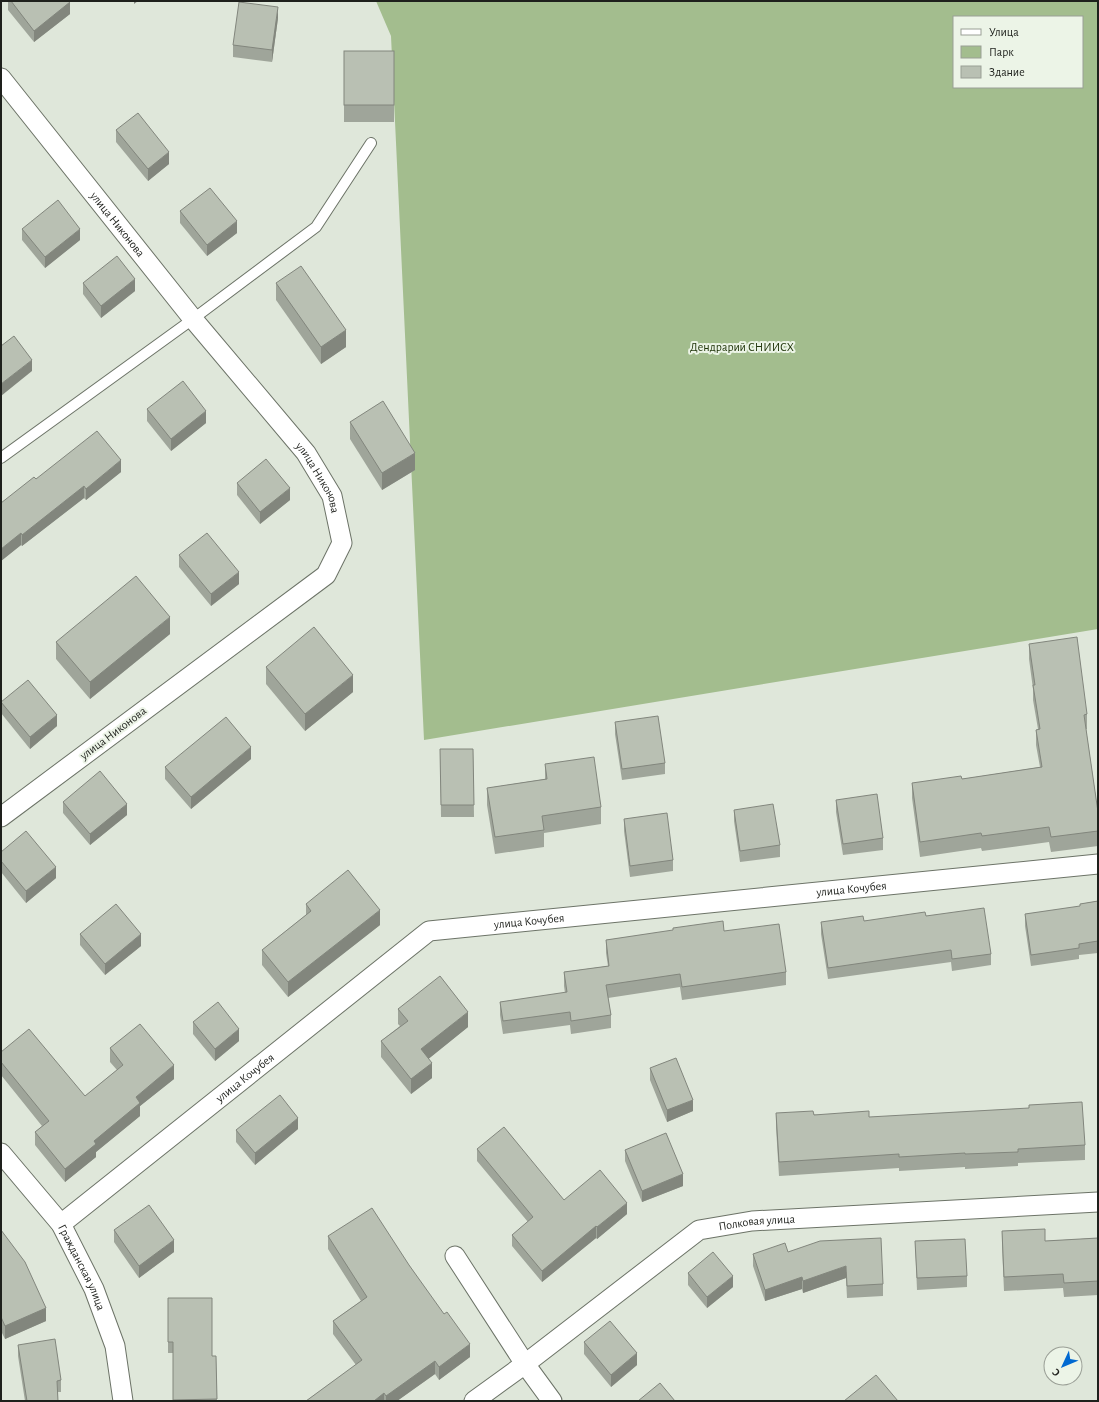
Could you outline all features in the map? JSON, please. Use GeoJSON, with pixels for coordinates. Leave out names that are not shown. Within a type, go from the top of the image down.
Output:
{"type":"FeatureCollection","features":[{"type":"Feature","properties":{"kind":"street","name":"улица Никонова"},"geometry":{"type":"LineString","coordinates":[[1,78],[193,319],[306,452],[332,496],[342,543],[326,575],[1,817]]}},
{"type":"Feature","properties":{"kind":"street","name":"улица Кочубея"},"geometry":{"type":"LineString","coordinates":[[61,1224],[429,931],[1098,864]]}},
{"type":"Feature","properties":{"kind":"street","name":"Гражданская улица"},"geometry":{"type":"LineString","coordinates":[[1,1153],[61,1224],[94,1289],[115,1346],[124,1401]]}},
{"type":"Feature","properties":{"kind":"street","name":"Полковая улица"},"geometry":{"type":"LineString","coordinates":[[474,1401],[525,1364],[699,1230],[752,1221],[1098,1202]]}},
{"type":"Feature","properties":{"kind":"street"},"geometry":{"type":"LineString","coordinates":[[455,1256],[525,1364],[552,1401]]}},
{"type":"Feature","properties":{"kind":"lane"},"geometry":{"type":"LineString","coordinates":[[1,458],[193,319],[316,227],[371,143]]}},
{"type":"Feature","properties":{"kind":"green space","name":"Дендрарий СНИИСХ"},"geometry":{"type":"Polygon","coordinates":[[[376,1],[1098,1],[1098,629],[424,740],[391,36],[376,1]]]}},
{"type":"Feature","properties":{"kind":"building"},"geometry":{"type":"Polygon","coordinates":[[[11,1],[69,1],[70,2],[34,31],[11,1]]]}},
{"type":"Feature","properties":{"kind":"building"},"geometry":{"type":"Polygon","coordinates":[[[239,2],[278,7],[272,50],[233,45],[239,2]]]}},
{"type":"Feature","properties":{"kind":"building"},"geometry":{"type":"Polygon","coordinates":[[[344,51],[394,51],[394,105],[344,105],[344,51]]]}},
{"type":"Feature","properties":{"kind":"building"},"geometry":{"type":"Polygon","coordinates":[[[138,113],[169,152],[148,169],[116,130],[138,113]]]}},
{"type":"Feature","properties":{"kind":"building"},"geometry":{"type":"Polygon","coordinates":[[[210,188],[237,221],[207,245],[180,211],[210,188]]]}},
{"type":"Feature","properties":{"kind":"building"},"geometry":{"type":"Polygon","coordinates":[[[58,200],[80,229],[45,257],[22,229],[58,200]]]}},
{"type":"Feature","properties":{"kind":"building"},"geometry":{"type":"Polygon","coordinates":[[[117,256],[135,279],[101,306],[83,283],[117,256]]]}},
{"type":"Feature","properties":{"kind":"building"},"geometry":{"type":"Polygon","coordinates":[[[301,266],[346,330],[321,347],[276,283],[301,266]]]}},
{"type":"Feature","properties":{"kind":"building"},"geometry":{"type":"Polygon","coordinates":[[[14,336],[32,360],[1,384],[1,346],[14,336]]]}},
{"type":"Feature","properties":{"kind":"building"},"geometry":{"type":"Polygon","coordinates":[[[183,381],[206,411],[171,439],[147,409],[183,381]]]}},
{"type":"Feature","properties":{"kind":"building"},"geometry":{"type":"Polygon","coordinates":[[[383,401],[415,453],[382,473],[350,422],[383,401]]]}},
{"type":"Feature","properties":{"kind":"building"},"geometry":{"type":"Polygon","coordinates":[[[97,431],[121,460],[86,489],[84,486],[22,535],[21,533],[1,549],[1,503],[34,477],[36,479],[97,431]]]}},
{"type":"Feature","properties":{"kind":"building"},"geometry":{"type":"Polygon","coordinates":[[[266,459],[290,488],[260,512],[237,483],[266,459]]]}},
{"type":"Feature","properties":{"kind":"building"},"geometry":{"type":"Polygon","coordinates":[[[207,533],[239,572],[211,594],[179,555],[207,533]]]}},
{"type":"Feature","properties":{"kind":"building"},"geometry":{"type":"Polygon","coordinates":[[[136,576],[170,617],[90,682],[56,642],[136,576]]]}},
{"type":"Feature","properties":{"kind":"building"},"geometry":{"type":"Polygon","coordinates":[[[314,627],[353,675],[305,714],[266,667],[314,627]]]}},
{"type":"Feature","properties":{"kind":"building"},"geometry":{"type":"Polygon","coordinates":[[[1077,637],[1087,714],[1084,715],[1098,812],[1098,831],[1051,837],[1049,827],[982,836],[981,833],[920,842],[912,783],[961,776],[962,779],[1042,767],[1036,730],[1040,729],[1033,685],[1035,685],[1029,644],[1077,637]]]}},
{"type":"Feature","properties":{"kind":"building"},"geometry":{"type":"Polygon","coordinates":[[[28,680],[57,715],[30,737],[1,702],[28,680]]]}},
{"type":"Feature","properties":{"kind":"building"},"geometry":{"type":"Polygon","coordinates":[[[658,716],[665,763],[622,769],[615,722],[658,716]]]}},
{"type":"Feature","properties":{"kind":"building"},"geometry":{"type":"Polygon","coordinates":[[[226,717],[251,747],[191,797],[165,767],[226,717]]]}},
{"type":"Feature","properties":{"kind":"building"},"geometry":{"type":"Polygon","coordinates":[[[440,749],[473,749],[474,805],[441,805],[440,749]]]}},
{"type":"Feature","properties":{"kind":"building"},"geometry":{"type":"Polygon","coordinates":[[[594,757],[601,807],[542,816],[544,830],[495,837],[487,788],[547,779],[545,764],[594,757]]]}},
{"type":"Feature","properties":{"kind":"building"},"geometry":{"type":"Polygon","coordinates":[[[100,771],[127,804],[90,834],[63,802],[100,771]]]}},
{"type":"Feature","properties":{"kind":"building"},"geometry":{"type":"Polygon","coordinates":[[[877,794],[883,838],[843,844],[836,800],[877,794]]]}},
{"type":"Feature","properties":{"kind":"building"},"geometry":{"type":"Polygon","coordinates":[[[773,804],[780,845],[740,851],[734,810],[773,804]]]}},
{"type":"Feature","properties":{"kind":"building"},"geometry":{"type":"Polygon","coordinates":[[[667,813],[673,860],[630,866],[624,819],[667,813]]]}},
{"type":"Feature","properties":{"kind":"building"},"geometry":{"type":"Polygon","coordinates":[[[26,831],[56,867],[26,891],[1,861],[1,852],[26,831]]]}},
{"type":"Feature","properties":{"kind":"building"},"geometry":{"type":"Polygon","coordinates":[[[348,870],[380,910],[288,982],[262,950],[311,911],[306,904],[348,870]]]}},
{"type":"Feature","properties":{"kind":"building"},"geometry":{"type":"Polygon","coordinates":[[[1098,901],[1098,941],[1079,944],[1079,948],[1031,955],[1025,914],[1080,906],[1080,904],[1098,901]]]}},
{"type":"Feature","properties":{"kind":"building"},"geometry":{"type":"Polygon","coordinates":[[[116,904],[141,934],[105,964],[80,934],[116,904]]]}},
{"type":"Feature","properties":{"kind":"building"},"geometry":{"type":"Polygon","coordinates":[[[984,908],[991,954],[952,959],[951,950],[828,968],[821,922],[863,916],[864,921],[925,912],[926,916],[984,908]]]}},
{"type":"Feature","properties":{"kind":"building"},"geometry":{"type":"Polygon","coordinates":[[[723,921],[724,931],[779,924],[786,972],[682,987],[680,974],[606,985],[611,1015],[571,1021],[570,1012],[503,1021],[500,1002],[567,992],[564,972],[609,966],[606,940],[723,921]]]}},
{"type":"Feature","properties":{"kind":"building"},"geometry":{"type":"Polygon","coordinates":[[[440,976],[468,1012],[421,1049],[432,1063],[411,1079],[381,1041],[408,1021],[398,1009],[440,976]]]}},
{"type":"Feature","properties":{"kind":"building"},"geometry":{"type":"Polygon","coordinates":[[[218,1002],[239,1029],[215,1049],[193,1022],[218,1002]]]}},
{"type":"Feature","properties":{"kind":"building"},"geometry":{"type":"Polygon","coordinates":[[[140,1024],[174,1065],[136,1097],[140,1103],[94,1141],[96,1144],[65,1169],[35,1132],[49,1121],[1,1062],[1,1052],[29,1029],[85,1096],[123,1065],[110,1048],[140,1024]]]}},
{"type":"Feature","properties":{"kind":"building"},"geometry":{"type":"Polygon","coordinates":[[[676,1058],[693,1100],[667,1110],[650,1068],[676,1058]]]}},
{"type":"Feature","properties":{"kind":"building"},"geometry":{"type":"Polygon","coordinates":[[[280,1095],[298,1118],[255,1153],[236,1130],[280,1095]]]}},
{"type":"Feature","properties":{"kind":"building"},"geometry":{"type":"Polygon","coordinates":[[[1082,1102],[1085,1145],[1018,1149],[1018,1152],[965,1153],[899,1157],[899,1154],[779,1162],[776,1113],[813,1111],[814,1115],[869,1111],[869,1117],[1029,1108],[1029,1105],[1082,1102]]]}},
{"type":"Feature","properties":{"kind":"building"},"geometry":{"type":"Polygon","coordinates":[[[504,1127],[564,1200],[600,1170],[627,1203],[597,1227],[596,1226],[542,1271],[512,1235],[533,1217],[477,1149],[504,1127]]]}},
{"type":"Feature","properties":{"kind":"building"},"geometry":{"type":"Polygon","coordinates":[[[666,1133],[683,1174],[642,1191],[625,1150],[666,1133]]]}},
{"type":"Feature","properties":{"kind":"building"},"geometry":{"type":"Polygon","coordinates":[[[149,1205],[174,1240],[139,1266],[114,1230],[149,1205]]]}},
{"type":"Feature","properties":{"kind":"building"},"geometry":{"type":"Polygon","coordinates":[[[372,1208],[409,1265],[444,1314],[447,1312],[470,1344],[439,1367],[435,1361],[386,1396],[384,1393],[374,1401],[306,1401],[362,1360],[333,1321],[367,1297],[328,1236],[372,1208]]]}},
{"type":"Feature","properties":{"kind":"building"},"geometry":{"type":"Polygon","coordinates":[[[1045,1229],[1045,1241],[1098,1238],[1098,1281],[1064,1283],[1063,1274],[1004,1277],[1002,1231],[1045,1229]]]}},
{"type":"Feature","properties":{"kind":"building"},"geometry":{"type":"Polygon","coordinates":[[[1,1230],[25,1262],[46,1308],[5,1326],[1,1317],[1,1230]]]}},
{"type":"Feature","properties":{"kind":"building"},"geometry":{"type":"Polygon","coordinates":[[[881,1238],[883,1284],[847,1286],[846,1266],[803,1281],[802,1277],[765,1290],[753,1254],[785,1243],[788,1252],[820,1241],[881,1238]]]}},
{"type":"Feature","properties":{"kind":"building"},"geometry":{"type":"Polygon","coordinates":[[[965,1239],[967,1276],[917,1278],[915,1241],[965,1239]]]}},
{"type":"Feature","properties":{"kind":"building"},"geometry":{"type":"Polygon","coordinates":[[[713,1252],[733,1276],[707,1297],[688,1273],[713,1252]]]}},
{"type":"Feature","properties":{"kind":"building"},"geometry":{"type":"Polygon","coordinates":[[[168,1298],[212,1298],[212,1356],[216,1356],[217,1399],[173,1400],[173,1342],[168,1342],[168,1298]]]}},
{"type":"Feature","properties":{"kind":"building"},"geometry":{"type":"Polygon","coordinates":[[[610,1321],[637,1353],[611,1375],[584,1342],[610,1321]]]}},
{"type":"Feature","properties":{"kind":"building"},"geometry":{"type":"Polygon","coordinates":[[[55,1339],[61,1380],[57,1381],[58,1401],[27,1401],[18,1345],[55,1339]]]}},
{"type":"Feature","properties":{"kind":"building"},"geometry":{"type":"Polygon","coordinates":[[[876,1375],[898,1401],[844,1401],[876,1375]]]}},
{"type":"Feature","properties":{"kind":"building"},"geometry":{"type":"Polygon","coordinates":[[[660,1383],[675,1401],[638,1401],[660,1383]]]}}]}
